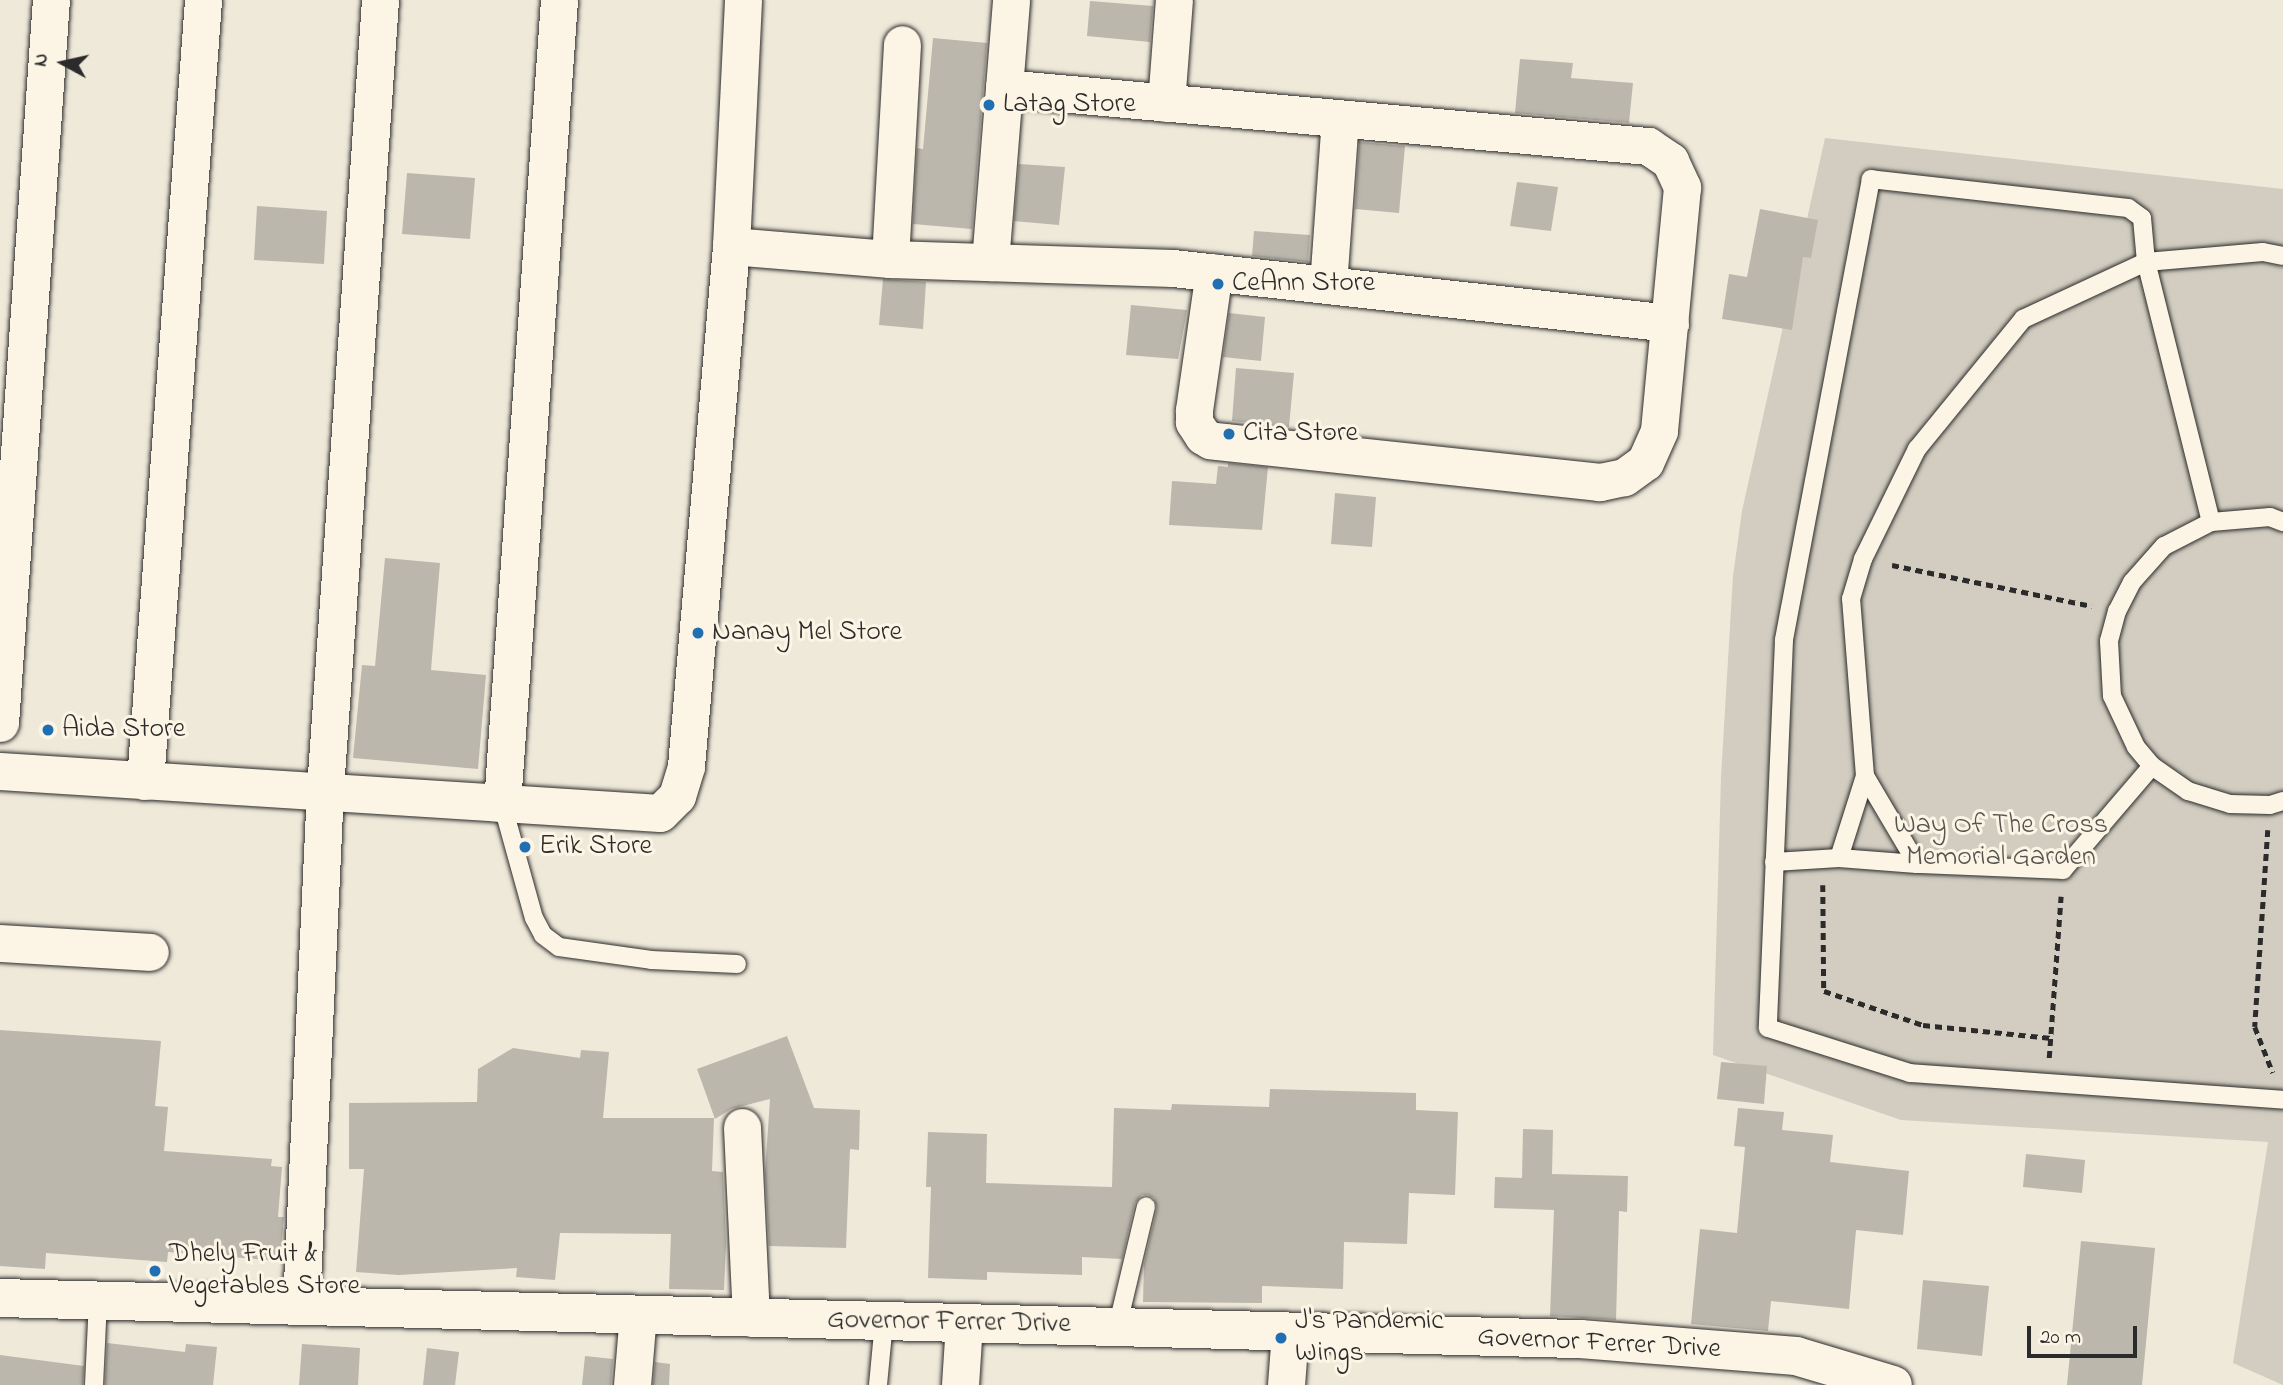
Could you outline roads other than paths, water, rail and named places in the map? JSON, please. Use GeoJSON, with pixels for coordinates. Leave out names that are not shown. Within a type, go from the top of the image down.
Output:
{"type":"FeatureCollection","features":[{"type":"Feature","properties":{"kind":"main road","name":"Governor Ferrer Drive"},"geometry":{"type":"LineString","coordinates":[[0,1298],[1580,1339],[1796,1356],[1893,1385]]}},
{"type":"Feature","properties":{"kind":"street"},"geometry":{"type":"LineString","coordinates":[[0,723],[51,0]]}},
{"type":"Feature","properties":{"kind":"street"},"geometry":{"type":"LineString","coordinates":[[145,781],[203,0]]}},
{"type":"Feature","properties":{"kind":"street"},"geometry":{"type":"LineString","coordinates":[[301,1304],[325,789],[380,0]]}},
{"type":"Feature","properties":{"kind":"street"},"geometry":{"type":"LineString","coordinates":[[502,803],[559,0]]}},
{"type":"Feature","properties":{"kind":"street"},"geometry":{"type":"LineString","coordinates":[[0,771],[325,789],[660,813],[677,796],[686,765],[731,246],[743,0]]}},
{"type":"Feature","properties":{"kind":"street"},"geometry":{"type":"LineString","coordinates":[[990,262],[1012,0]]}},
{"type":"Feature","properties":{"kind":"street"},"geometry":{"type":"LineString","coordinates":[[1166,103],[1174,0]]}},
{"type":"Feature","properties":{"kind":"street"},"geometry":{"type":"LineString","coordinates":[[890,259],[902,44]]}},
{"type":"Feature","properties":{"kind":"street"},"geometry":{"type":"LineString","coordinates":[[1004,88],[1648,146],[1670,161],[1682,187],[1659,431],[1644,462],[1624,478],[1601,482],[1220,442],[1203,436],[1194,422],[1214,272]]}},
{"type":"Feature","properties":{"kind":"street"},"geometry":{"type":"LineString","coordinates":[[1328,285],[1340,118]]}},
{"type":"Feature","properties":{"kind":"street"},"geometry":{"type":"LineString","coordinates":[[731,246],[890,259],[1173,268],[1670,323]]}},
{"type":"Feature","properties":{"kind":"street"},"geometry":{"type":"LineString","coordinates":[[0,943],[150,952]]}},
{"type":"Feature","properties":{"kind":"street"},"geometry":{"type":"LineString","coordinates":[[742,1127],[751,1318]]}},
{"type":"Feature","properties":{"kind":"street"},"geometry":{"type":"LineString","coordinates":[[632,1385],[638,1314]]}},
{"type":"Feature","properties":{"kind":"street"},"geometry":{"type":"LineString","coordinates":[[960,1385],[964,1323]]}},
{"type":"Feature","properties":{"kind":"street"},"geometry":{"type":"LineString","coordinates":[[1286,1385],[1290,1332]]}},
{"type":"Feature","properties":{"kind":"lane"},"geometry":{"type":"LineString","coordinates":[[2211,522],[2146,262],[2142,218],[2127,208],[1871,179],[1784,640],[1768,1028],[1910,1073],[2048,1083],[2281,1093]]}},
{"type":"Feature","properties":{"kind":"lane"},"geometry":{"type":"LineString","coordinates":[[1917,864],[1865,776],[1851,599],[1863,559],[1917,449],[2023,320],[2146,262],[2263,252],[2283,256]]}},
{"type":"Feature","properties":{"kind":"lane"},"geometry":{"type":"LineString","coordinates":[[2277,803],[2230,804],[2188,791],[2152,766],[2136,747],[2112,696],[2109,641],[2117,611],[2132,582],[2164,546],[2211,522],[2270,517],[2283,522]]}},
{"type":"Feature","properties":{"kind":"lane"},"geometry":{"type":"LineString","coordinates":[[1774,862],[1831,859],[2063,870],[2152,766]]}},
{"type":"Feature","properties":{"kind":"lane"},"geometry":{"type":"LineString","coordinates":[[1831,859],[1865,776]]}},
{"type":"Feature","properties":{"kind":"lane"},"geometry":{"type":"LineString","coordinates":[[502,803],[534,918],[543,935],[559,947],[650,960],[737,964]]}},
{"type":"Feature","properties":{"kind":"lane"},"geometry":{"type":"LineString","coordinates":[[1117,1328],[1146,1206]]}},
{"type":"Feature","properties":{"kind":"lane"},"geometry":{"type":"LineString","coordinates":[[94,1385],[98,1300]]}},
{"type":"Feature","properties":{"kind":"lane"},"geometry":{"type":"LineString","coordinates":[[878,1385],[884,1322]]}},
{"type":"Feature","properties":{"kind":"place","name":"Latag Store"},"geometry":{"type":"Point","coordinates":[989,105]}},
{"type":"Feature","properties":{"kind":"place","name":"CeAnn Store"},"geometry":{"type":"Point","coordinates":[1218,284]}},
{"type":"Feature","properties":{"kind":"place","name":"Cita Store"},"geometry":{"type":"Point","coordinates":[1229,434]}},
{"type":"Feature","properties":{"kind":"place","name":"Nanay Mel Store"},"geometry":{"type":"Point","coordinates":[698,633]}},
{"type":"Feature","properties":{"kind":"place","name":"Aida Store"},"geometry":{"type":"Point","coordinates":[48,730]}},
{"type":"Feature","properties":{"kind":"place","name":"Erik Store"},"geometry":{"type":"Point","coordinates":[525,847]}},
{"type":"Feature","properties":{"kind":"place","name":"Dhely Fruit & Vegetables Store"},"geometry":{"type":"Point","coordinates":[155,1271]}},
{"type":"Feature","properties":{"kind":"place","name":"J's Pandemic Wings"},"geometry":{"type":"Point","coordinates":[1281,1338]}},
{"type":"Feature","properties":{"kind":"park label","name":"Way Of The Cross Memorial Garden"},"geometry":{"type":"Point","coordinates":[2001,842]}}]}
